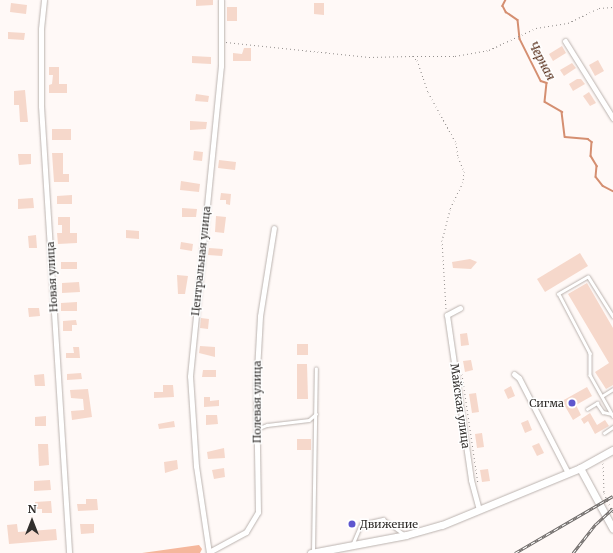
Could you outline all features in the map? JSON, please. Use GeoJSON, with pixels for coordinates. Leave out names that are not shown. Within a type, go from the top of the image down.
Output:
{"type":"FeatureCollection","features":[{"type":"Feature","properties":{"kind":"main road"},"geometry":{"type":"LineString","coordinates":[[312,553],[406,535],[479,510],[580,468],[613,450]]}},
{"type":"Feature","properties":{"kind":"main road"},"geometry":{"type":"LineString","coordinates":[[580,468],[613,529]]}},
{"type":"Feature","properties":{"kind":"street","name":"Новая улица"},"geometry":{"type":"LineString","coordinates":[[44,0],[41,29],[41,106],[69,553]]}},
{"type":"Feature","properties":{"kind":"street","name":"Центральная улица"},"geometry":{"type":"LineString","coordinates":[[209,553],[196,466],[190,376],[222,42],[221,0]]}},
{"type":"Feature","properties":{"kind":"street"},"geometry":{"type":"LineString","coordinates":[[565,40],[613,118]]}},
{"type":"Feature","properties":{"kind":"street","name":"Полевая улица"},"geometry":{"type":"LineString","coordinates":[[209,553],[246,532],[258,512],[257,430],[260,316],[274,228]]}},
{"type":"Feature","properties":{"kind":"street"},"geometry":{"type":"LineString","coordinates":[[447,315],[460,308]]}},
{"type":"Feature","properties":{"kind":"street","name":"Майская улица"},"geometry":{"type":"LineString","coordinates":[[447,315],[471,480],[479,510]]}},
{"type":"Feature","properties":{"kind":"street"},"geometry":{"type":"LineString","coordinates":[[514,374],[519,378],[568,473]]}},
{"type":"Feature","properties":{"kind":"lane"},"geometry":{"type":"LineString","coordinates":[[613,317],[588,277],[559,294],[590,353],[590,375],[613,415]]}},
{"type":"Feature","properties":{"kind":"lane"},"geometry":{"type":"LineString","coordinates":[[312,553],[316,369]]}},
{"type":"Feature","properties":{"kind":"lane"},"geometry":{"type":"LineString","coordinates":[[602,396],[613,389]]}},
{"type":"Feature","properties":{"kind":"lane"},"geometry":{"type":"LineString","coordinates":[[587,409],[597,403],[603,412],[613,415]]}},
{"type":"Feature","properties":{"kind":"lane"},"geometry":{"type":"LineString","coordinates":[[257,430],[267,425],[308,420],[316,414]]}},
{"type":"Feature","properties":{"kind":"lane"},"geometry":{"type":"LineString","coordinates":[[604,433],[613,427]]}},
{"type":"Feature","properties":{"kind":"lane"},"geometry":{"type":"LineString","coordinates":[[352,546],[361,524],[368,522],[383,519],[406,535]]}},
{"type":"Feature","properties":{"kind":"path"},"geometry":{"type":"LineString","coordinates":[[222,42],[369,57],[455,56],[489,50],[536,28],[568,23],[599,8],[613,7]]}},
{"type":"Feature","properties":{"kind":"path"},"geometry":{"type":"LineString","coordinates":[[412,56],[417,60],[428,92],[456,143],[458,157],[464,171],[463,182],[450,209],[442,240],[447,315]]}},
{"type":"Feature","properties":{"kind":"path"},"geometry":{"type":"LineString","coordinates":[[461,369],[478,486]]}},
{"type":"Feature","properties":{"kind":"path"},"geometry":{"type":"LineString","coordinates":[[606,460],[602,467],[604,493],[613,513]]}},
{"type":"Feature","properties":{"kind":"shaded area"},"geometry":{"type":"Polygon","coordinates":[[[199,545],[202,549],[200,553],[142,553],[199,545]]]}},
{"type":"Feature","properties":{"kind":"building"},"geometry":{"type":"Polygon","coordinates":[[[196,0],[213,0],[213,5],[196,6],[196,0]]]}},
{"type":"Feature","properties":{"kind":"building"},"geometry":{"type":"Polygon","coordinates":[[[11,3],[27,5],[26,14],[10,12],[11,3]]]}},
{"type":"Feature","properties":{"kind":"building"},"geometry":{"type":"Polygon","coordinates":[[[314,3],[324,3],[324,15],[314,14],[314,3]]]}},
{"type":"Feature","properties":{"kind":"building"},"geometry":{"type":"Polygon","coordinates":[[[227,7],[237,7],[237,21],[227,21],[227,7]]]}},
{"type":"Feature","properties":{"kind":"building"},"geometry":{"type":"Polygon","coordinates":[[[8,32],[25,33],[24,40],[8,39],[8,32]]]}},
{"type":"Feature","properties":{"kind":"building"},"geometry":{"type":"Polygon","coordinates":[[[562,46],[566,53],[553,61],[549,54],[562,46]]]}},
{"type":"Feature","properties":{"kind":"building"},"geometry":{"type":"Polygon","coordinates":[[[244,48],[251,48],[251,61],[233,61],[233,53],[242,54],[244,48]]]}},
{"type":"Feature","properties":{"kind":"building"},"geometry":{"type":"Polygon","coordinates":[[[192,56],[211,57],[211,64],[192,63],[192,56]]]}},
{"type":"Feature","properties":{"kind":"building"},"geometry":{"type":"Polygon","coordinates":[[[598,60],[604,71],[595,76],[589,65],[598,60]]]}},
{"type":"Feature","properties":{"kind":"building"},"geometry":{"type":"Polygon","coordinates":[[[572,63],[576,68],[564,76],[560,70],[572,63]]]}},
{"type":"Feature","properties":{"kind":"building"},"geometry":{"type":"Polygon","coordinates":[[[49,67],[59,67],[59,84],[67,84],[67,93],[49,93],[49,85],[52,84],[53,75],[49,75],[49,67]]]}},
{"type":"Feature","properties":{"kind":"building"},"geometry":{"type":"Polygon","coordinates":[[[577,79],[581,79],[585,84],[573,91],[569,84],[577,79]]]}},
{"type":"Feature","properties":{"kind":"building"},"geometry":{"type":"Polygon","coordinates":[[[25,90],[28,122],[20,122],[19,105],[14,105],[14,91],[25,90]]]}},
{"type":"Feature","properties":{"kind":"building"},"geometry":{"type":"Polygon","coordinates":[[[589,92],[596,103],[590,106],[583,96],[589,92]]]}},
{"type":"Feature","properties":{"kind":"building"},"geometry":{"type":"Polygon","coordinates":[[[196,94],[209,96],[208,102],[195,101],[196,94]]]}},
{"type":"Feature","properties":{"kind":"building"},"geometry":{"type":"Polygon","coordinates":[[[190,121],[207,122],[206,129],[190,130],[190,121]]]}},
{"type":"Feature","properties":{"kind":"building"},"geometry":{"type":"Polygon","coordinates":[[[52,129],[71,129],[71,140],[52,140],[52,129]]]}},
{"type":"Feature","properties":{"kind":"building"},"geometry":{"type":"Polygon","coordinates":[[[194,151],[203,152],[202,161],[193,160],[194,151]]]}},
{"type":"Feature","properties":{"kind":"building"},"geometry":{"type":"Polygon","coordinates":[[[52,153],[63,153],[63,174],[69,174],[69,182],[54,182],[52,153]]]}},
{"type":"Feature","properties":{"kind":"building"},"geometry":{"type":"Polygon","coordinates":[[[18,154],[31,154],[31,164],[19,165],[18,154]]]}},
{"type":"Feature","properties":{"kind":"building"},"geometry":{"type":"Polygon","coordinates":[[[219,160],[236,162],[235,170],[218,168],[219,160]]]}},
{"type":"Feature","properties":{"kind":"building"},"geometry":{"type":"Polygon","coordinates":[[[181,181],[200,184],[199,192],[180,190],[181,181]]]}},
{"type":"Feature","properties":{"kind":"building"},"geometry":{"type":"Polygon","coordinates":[[[221,193],[231,194],[230,205],[226,204],[226,200],[220,200],[221,193]]]}},
{"type":"Feature","properties":{"kind":"building"},"geometry":{"type":"Polygon","coordinates":[[[72,195],[72,204],[57,204],[57,196],[72,195]]]}},
{"type":"Feature","properties":{"kind":"building"},"geometry":{"type":"Polygon","coordinates":[[[33,198],[34,208],[18,209],[18,199],[33,198]]]}},
{"type":"Feature","properties":{"kind":"building"},"geometry":{"type":"Polygon","coordinates":[[[182,208],[197,209],[196,217],[182,217],[182,208]]]}},
{"type":"Feature","properties":{"kind":"building"},"geometry":{"type":"Polygon","coordinates":[[[216,216],[226,217],[224,233],[215,232],[216,216]]]}},
{"type":"Feature","properties":{"kind":"building"},"geometry":{"type":"Polygon","coordinates":[[[58,217],[70,217],[70,233],[77,233],[77,243],[58,244],[57,233],[62,233],[62,225],[58,225],[58,217]]]}},
{"type":"Feature","properties":{"kind":"building"},"geometry":{"type":"Polygon","coordinates":[[[126,230],[139,231],[139,239],[126,238],[126,230]]]}},
{"type":"Feature","properties":{"kind":"building"},"geometry":{"type":"Polygon","coordinates":[[[36,235],[37,248],[29,248],[28,236],[36,235]]]}},
{"type":"Feature","properties":{"kind":"building"},"geometry":{"type":"Polygon","coordinates":[[[181,242],[193,244],[192,251],[180,249],[181,242]]]}},
{"type":"Feature","properties":{"kind":"building"},"geometry":{"type":"Polygon","coordinates":[[[209,248],[223,249],[222,256],[208,255],[209,248]]]}},
{"type":"Feature","properties":{"kind":"building"},"geometry":{"type":"Polygon","coordinates":[[[580,253],[588,266],[545,292],[537,279],[580,253]]]}},
{"type":"Feature","properties":{"kind":"building"},"geometry":{"type":"Polygon","coordinates":[[[470,259],[477,262],[471,269],[453,268],[452,262],[470,259]]]}},
{"type":"Feature","properties":{"kind":"building"},"geometry":{"type":"Polygon","coordinates":[[[61,262],[77,262],[77,269],[61,269],[61,262]]]}},
{"type":"Feature","properties":{"kind":"building"},"geometry":{"type":"Polygon","coordinates":[[[177,275],[188,276],[185,294],[178,294],[177,275]]]}},
{"type":"Feature","properties":{"kind":"building"},"geometry":{"type":"Polygon","coordinates":[[[79,282],[80,292],[62,293],[62,283],[79,282]]]}},
{"type":"Feature","properties":{"kind":"building"},"geometry":{"type":"Polygon","coordinates":[[[587,283],[613,328],[613,385],[606,389],[595,372],[609,363],[568,294],[587,283]]]}},
{"type":"Feature","properties":{"kind":"building"},"geometry":{"type":"Polygon","coordinates":[[[77,302],[77,311],[61,311],[61,303],[77,302]]]}},
{"type":"Feature","properties":{"kind":"building"},"geometry":{"type":"Polygon","coordinates":[[[28,308],[39,308],[40,316],[29,317],[28,308]]]}},
{"type":"Feature","properties":{"kind":"building"},"geometry":{"type":"Polygon","coordinates":[[[201,318],[209,319],[208,329],[200,328],[201,318]]]}},
{"type":"Feature","properties":{"kind":"building"},"geometry":{"type":"Polygon","coordinates":[[[76,320],[77,325],[72,325],[72,331],[63,331],[63,321],[76,320]]]}},
{"type":"Feature","properties":{"kind":"building"},"geometry":{"type":"Polygon","coordinates":[[[467,333],[469,345],[461,346],[460,334],[467,333]]]}},
{"type":"Feature","properties":{"kind":"building"},"geometry":{"type":"Polygon","coordinates":[[[297,344],[308,344],[308,355],[297,355],[297,344]]]}},
{"type":"Feature","properties":{"kind":"building"},"geometry":{"type":"Polygon","coordinates":[[[200,346],[215,347],[215,357],[199,353],[200,346]]]}},
{"type":"Feature","properties":{"kind":"building"},"geometry":{"type":"Polygon","coordinates":[[[73,347],[79,347],[80,358],[66,358],[66,353],[74,353],[73,347]]]}},
{"type":"Feature","properties":{"kind":"building"},"geometry":{"type":"Polygon","coordinates":[[[471,360],[473,370],[465,372],[463,361],[471,360]]]}},
{"type":"Feature","properties":{"kind":"building"},"geometry":{"type":"Polygon","coordinates":[[[297,364],[307,364],[308,399],[297,399],[297,364]]]}},
{"type":"Feature","properties":{"kind":"building"},"geometry":{"type":"Polygon","coordinates":[[[203,370],[216,370],[216,377],[202,377],[203,370]]]}},
{"type":"Feature","properties":{"kind":"building"},"geometry":{"type":"Polygon","coordinates":[[[81,373],[82,379],[67,380],[67,374],[81,373]]]}},
{"type":"Feature","properties":{"kind":"building"},"geometry":{"type":"Polygon","coordinates":[[[44,374],[45,386],[35,386],[34,375],[44,374]]]}},
{"type":"Feature","properties":{"kind":"building"},"geometry":{"type":"Polygon","coordinates":[[[163,385],[173,385],[174,397],[154,398],[154,392],[163,392],[163,385]]]}},
{"type":"Feature","properties":{"kind":"building"},"geometry":{"type":"Polygon","coordinates":[[[511,386],[515,396],[508,399],[504,390],[511,386]]]}},
{"type":"Feature","properties":{"kind":"building","name":"Сигма"},"geometry":{"type":"Polygon","coordinates":[[[587,387],[592,396],[576,405],[581,415],[573,420],[562,401],[587,387]]]}},
{"type":"Feature","properties":{"kind":"building"},"geometry":{"type":"Polygon","coordinates":[[[88,389],[92,417],[72,420],[71,411],[84,410],[83,399],[71,398],[70,390],[88,389]]]}},
{"type":"Feature","properties":{"kind":"building"},"geometry":{"type":"Polygon","coordinates":[[[476,393],[479,412],[472,413],[469,394],[476,393]]]}},
{"type":"Feature","properties":{"kind":"building"},"geometry":{"type":"Polygon","coordinates":[[[204,397],[210,397],[210,401],[219,400],[219,406],[204,407],[204,397]]]}},
{"type":"Feature","properties":{"kind":"building"},"geometry":{"type":"Polygon","coordinates":[[[590,413],[597,425],[605,420],[609,426],[595,434],[588,421],[584,424],[581,419],[590,413]]]}},
{"type":"Feature","properties":{"kind":"building"},"geometry":{"type":"Polygon","coordinates":[[[206,415],[217,415],[218,424],[206,425],[206,415]]]}},
{"type":"Feature","properties":{"kind":"building"},"geometry":{"type":"Polygon","coordinates":[[[46,416],[46,426],[35,426],[35,417],[46,416]]]}},
{"type":"Feature","properties":{"kind":"building"},"geometry":{"type":"Polygon","coordinates":[[[528,420],[532,430],[525,433],[521,423],[528,420]]]}},
{"type":"Feature","properties":{"kind":"building"},"geometry":{"type":"Polygon","coordinates":[[[174,421],[175,427],[159,429],[158,424],[174,421]]]}},
{"type":"Feature","properties":{"kind":"building"},"geometry":{"type":"Polygon","coordinates":[[[482,433],[484,447],[477,448],[475,434],[482,433]]]}},
{"type":"Feature","properties":{"kind":"building"},"geometry":{"type":"Polygon","coordinates":[[[297,439],[311,439],[311,450],[297,450],[297,439]]]}},
{"type":"Feature","properties":{"kind":"building"},"geometry":{"type":"Polygon","coordinates":[[[539,443],[544,453],[537,456],[532,446],[539,443]]]}},
{"type":"Feature","properties":{"kind":"building"},"geometry":{"type":"Polygon","coordinates":[[[38,444],[48,444],[49,465],[39,466],[38,444]]]}},
{"type":"Feature","properties":{"kind":"building"},"geometry":{"type":"Polygon","coordinates":[[[224,448],[225,458],[208,459],[207,452],[224,448]]]}},
{"type":"Feature","properties":{"kind":"building"},"geometry":{"type":"Polygon","coordinates":[[[177,460],[178,469],[165,473],[164,462],[177,460]]]}},
{"type":"Feature","properties":{"kind":"building"},"geometry":{"type":"Polygon","coordinates":[[[224,468],[225,477],[214,479],[212,470],[224,468]]]}},
{"type":"Feature","properties":{"kind":"building"},"geometry":{"type":"Polygon","coordinates":[[[488,469],[490,481],[482,482],[480,470],[488,469]]]}},
{"type":"Feature","properties":{"kind":"building"},"geometry":{"type":"Polygon","coordinates":[[[50,480],[51,490],[34,491],[34,481],[50,480]]]}},
{"type":"Feature","properties":{"kind":"building"},"geometry":{"type":"Polygon","coordinates":[[[86,499],[97,499],[98,510],[78,511],[77,504],[86,504],[86,499]]]}},
{"type":"Feature","properties":{"kind":"building"},"geometry":{"type":"Polygon","coordinates":[[[51,501],[52,513],[42,513],[42,509],[36,509],[35,502],[51,501]]]}},
{"type":"Feature","properties":{"kind":"building"},"geometry":{"type":"Polygon","coordinates":[[[17,524],[18,532],[56,529],[57,540],[9,544],[7,525],[17,524]]]}},
{"type":"Feature","properties":{"kind":"building"},"geometry":{"type":"Polygon","coordinates":[[[80,524],[94,524],[94,533],[81,534],[80,524]]]}},
{"type":"Feature","properties":{"kind":"waterway","name":"Черная"},"geometry":{"type":"LineString","coordinates":[[506,0],[503,6],[506,12],[518,20],[520,39],[541,81],[547,83],[545,102],[562,112],[565,137],[588,139],[592,142],[591,156],[597,166],[596,177],[603,186],[613,191]]}},
{"type":"Feature","properties":{"kind":"railway"},"geometry":{"type":"LineString","coordinates":[[515,553],[613,496]]}},
{"type":"Feature","properties":{"kind":"railway"},"geometry":{"type":"LineString","coordinates":[[573,553],[596,524],[613,508]]}},
{"type":"Feature","properties":{"kind":"place","name":"Сигма"},"geometry":{"type":"Point","coordinates":[572,403]}},
{"type":"Feature","properties":{"kind":"place","name":"Движение"},"geometry":{"type":"Point","coordinates":[352,524]}}]}
